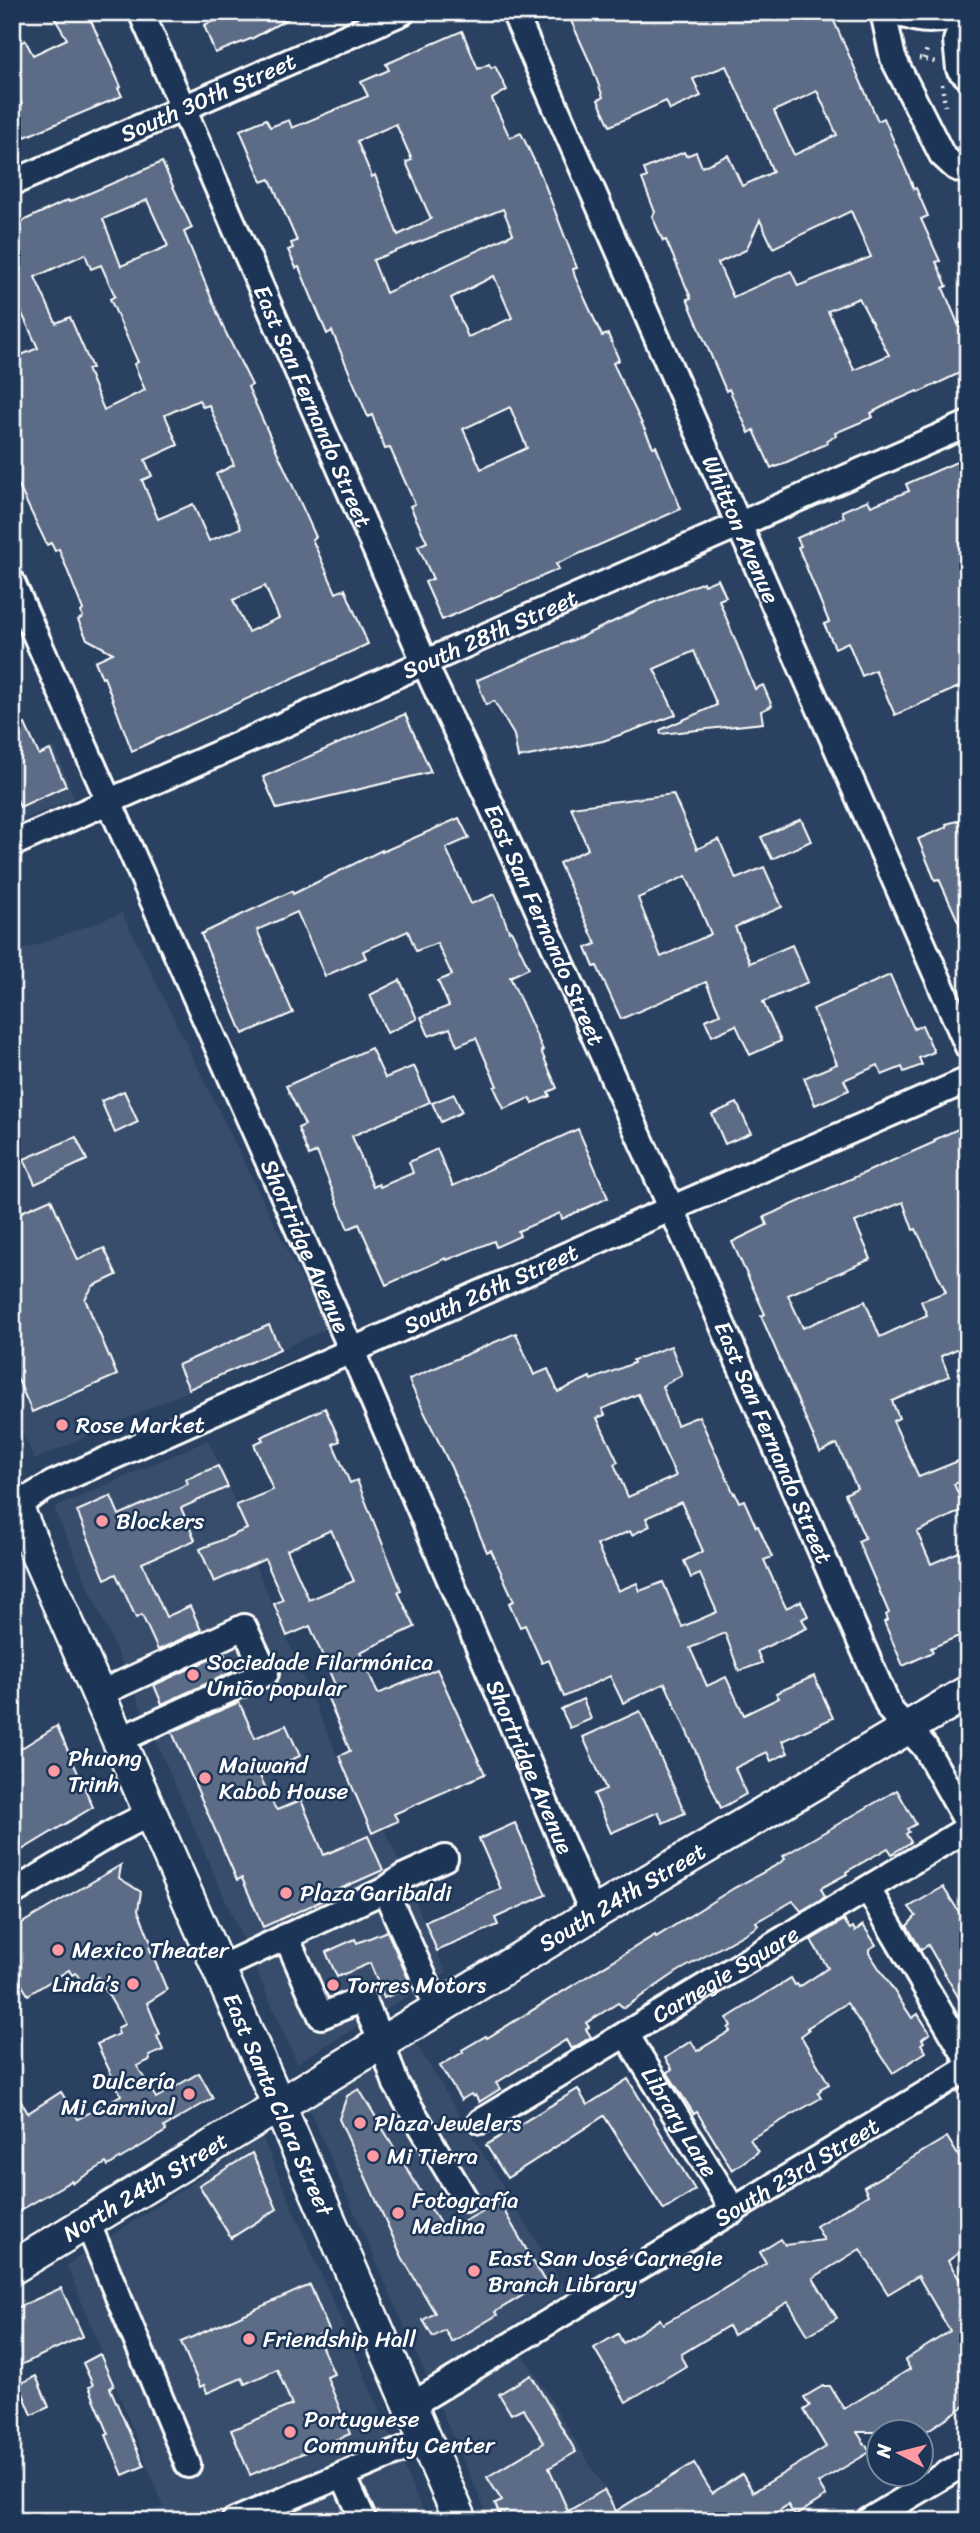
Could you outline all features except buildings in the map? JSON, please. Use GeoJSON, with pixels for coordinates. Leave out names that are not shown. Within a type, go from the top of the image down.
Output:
{"type":"FeatureCollection","features":[{"type":"Feature","properties":{"kind":"main road","name":"East Santa Clara Street"},"geometry":{"type":"LineString","coordinates":[[14,1503],[460,2521]]}},
{"type":"Feature","properties":{"kind":"main road","name":"South 24th Street"},"geometry":{"type":"LineString","coordinates":[[280,2107],[593,1914],[968,1692]]}},
{"type":"Feature","properties":{"kind":"main road","name":"North 24th Street"},"geometry":{"type":"LineString","coordinates":[[12,2268],[280,2107]]}},
{"type":"Feature","properties":{"kind":"street","name":"East San Fernando Street"},"geometry":{"type":"LineString","coordinates":[[141,12],[425,662],[672,1209],[890,1710],[925,1747],[968,1826]]}},
{"type":"Feature","properties":{"kind":"street","name":"South 30th Street"},"geometry":{"type":"LineString","coordinates":[[12,183],[403,12]]}},
{"type":"Feature","properties":{"kind":"street","name":"Whitton Avenue"},"geometry":{"type":"LineString","coordinates":[[514,12],[737,526],[968,1047]]}},
{"type":"Feature","properties":{"kind":"street"},"geometry":{"type":"LineString","coordinates":[[883,12],[893,58],[942,155],[955,167],[968,173]]}},
{"type":"Feature","properties":{"kind":"street"},"geometry":{"type":"LineString","coordinates":[[897,12],[925,21],[948,19],[967,13]]}},
{"type":"Feature","properties":{"kind":"street"},"geometry":{"type":"LineString","coordinates":[[967,13],[956,41],[959,69],[968,77]]}},
{"type":"Feature","properties":{"kind":"street","name":"South 28th Street"},"geometry":{"type":"LineString","coordinates":[[12,843],[968,424]]}},
{"type":"Feature","properties":{"kind":"street","name":"Shortridge Avenue"},"geometry":{"type":"LineString","coordinates":[[12,582],[352,1351],[593,1914]]}},
{"type":"Feature","properties":{"kind":"street","name":"South 26th Street"},"geometry":{"type":"LineString","coordinates":[[14,1503],[968,1080]]}},
{"type":"Feature","properties":{"kind":"street"},"geometry":{"type":"LineString","coordinates":[[99,1694],[244,1628],[266,1673],[119,1740]]}},
{"type":"Feature","properties":{"kind":"street"},"geometry":{"type":"LineString","coordinates":[[12,1893],[112,1833],[151,1813]]}},
{"type":"Feature","properties":{"kind":"street","name":"Carnegie Square"},"geometry":{"type":"LineString","coordinates":[[481,2121],[968,1826]]}},
{"type":"Feature","properties":{"kind":"street"},"geometry":{"type":"LineString","coordinates":[[220,1968],[385,1890],[404,1877],[445,1858]]}},
{"type":"Feature","properties":{"kind":"street"},"geometry":{"type":"LineString","coordinates":[[868,1889],[968,2060]]}},
{"type":"Feature","properties":{"kind":"street"},"geometry":{"type":"LineString","coordinates":[[385,1890],[438,2009]]}},
{"type":"Feature","properties":{"kind":"street"},"geometry":{"type":"LineString","coordinates":[[286,1936],[321,2017],[363,1999],[396,2084],[465,2199]]}},
{"type":"Feature","properties":{"kind":"street","name":"Library Lane"},"geometry":{"type":"LineString","coordinates":[[625,2034],[734,2211]]}},
{"type":"Feature","properties":{"kind":"street","name":"South 23rd Street"},"geometry":{"type":"LineString","coordinates":[[410,2406],[968,2068]]}},
{"type":"Feature","properties":{"kind":"street"},"geometry":{"type":"LineString","coordinates":[[88,2224],[188,2465]]}},
{"type":"Feature","properties":{"kind":"street"},"geometry":{"type":"LineString","coordinates":[[234,2521],[425,2440]]}},
{"type":"Feature","properties":{"kind":"street"},"geometry":{"type":"LineString","coordinates":[[867,2521],[968,2461]]}},
{"type":"Feature","properties":{"kind":"street"},"geometry":{"type":"LineString","coordinates":[[343,2474],[364,2521]]}},
{"type":"Feature","properties":{"kind":"path"},"geometry":{"type":"LineString","coordinates":[[924,59],[927,49]]}},
{"type":"Feature","properties":{"kind":"shaded area"},"geometry":{"type":"Polygon","coordinates":[[[54,746],[74,798],[12,825],[12,765],[54,746]]]}},
{"type":"Feature","properties":{"kind":"shaded area"},"geometry":{"type":"Polygon","coordinates":[[[122,913],[326,1329],[34,1460],[12,1405],[12,954],[122,913]]]}},
{"type":"Feature","properties":{"kind":"shaded area"},"geometry":{"type":"Polygon","coordinates":[[[208,1440],[245,1526],[256,1567],[371,1834],[385,1830],[446,1973],[297,2063],[54,1508],[208,1440]]]}},
{"type":"Feature","properties":{"kind":"shaded area"},"geometry":{"type":"Polygon","coordinates":[[[416,2044],[567,2291],[507,2328],[624,2521],[490,2521],[309,2109],[416,2044]]]}},
{"type":"Feature","properties":{"kind":"shaded area"},"geometry":{"type":"Polygon","coordinates":[[[262,2137],[427,2521],[128,2521],[164,2507],[67,2265],[262,2137]]]}},
{"type":"Feature","properties":{"kind":"place","name":"Rose Market"},"geometry":{"type":"Point","coordinates":[62,1425]}},
{"type":"Feature","properties":{"kind":"place","name":"Blockers"},"geometry":{"type":"Point","coordinates":[102,1521]}},
{"type":"Feature","properties":{"kind":"place","name":"Sociedade Filarmónica União popular"},"geometry":{"type":"Point","coordinates":[193,1675]}},
{"type":"Feature","properties":{"kind":"place","name":"Phuong Trinh"},"geometry":{"type":"Point","coordinates":[54,1771]}},
{"type":"Feature","properties":{"kind":"place","name":"Maiwand Kabob House"},"geometry":{"type":"Point","coordinates":[205,1778]}},
{"type":"Feature","properties":{"kind":"place","name":"Plaza Garibaldi"},"geometry":{"type":"Point","coordinates":[286,1893]}},
{"type":"Feature","properties":{"kind":"place","name":"Mexico Theater"},"geometry":{"type":"Point","coordinates":[58,1950]}},
{"type":"Feature","properties":{"kind":"place","name":"Linda’s"},"geometry":{"type":"Point","coordinates":[133,1984]}},
{"type":"Feature","properties":{"kind":"place","name":"Torres Motors"},"geometry":{"type":"Point","coordinates":[333,1985]}},
{"type":"Feature","properties":{"kind":"place","name":"Dulcería Mi Carnival"},"geometry":{"type":"Point","coordinates":[189,2094]}},
{"type":"Feature","properties":{"kind":"place","name":"Plaza Jewelers"},"geometry":{"type":"Point","coordinates":[360,2123]}},
{"type":"Feature","properties":{"kind":"place","name":"Mi Tierra"},"geometry":{"type":"Point","coordinates":[373,2156]}},
{"type":"Feature","properties":{"kind":"place","name":"Fotografía Medina"},"geometry":{"type":"Point","coordinates":[398,2213]}},
{"type":"Feature","properties":{"kind":"place","name":"East San José Carnegie Branch Library"},"geometry":{"type":"Point","coordinates":[474,2271]}},
{"type":"Feature","properties":{"kind":"place","name":"Friendship Hall"},"geometry":{"type":"Point","coordinates":[249,2339]}},
{"type":"Feature","properties":{"kind":"place","name":"Portuguese Community Center"},"geometry":{"type":"Point","coordinates":[290,2432]}}]}
